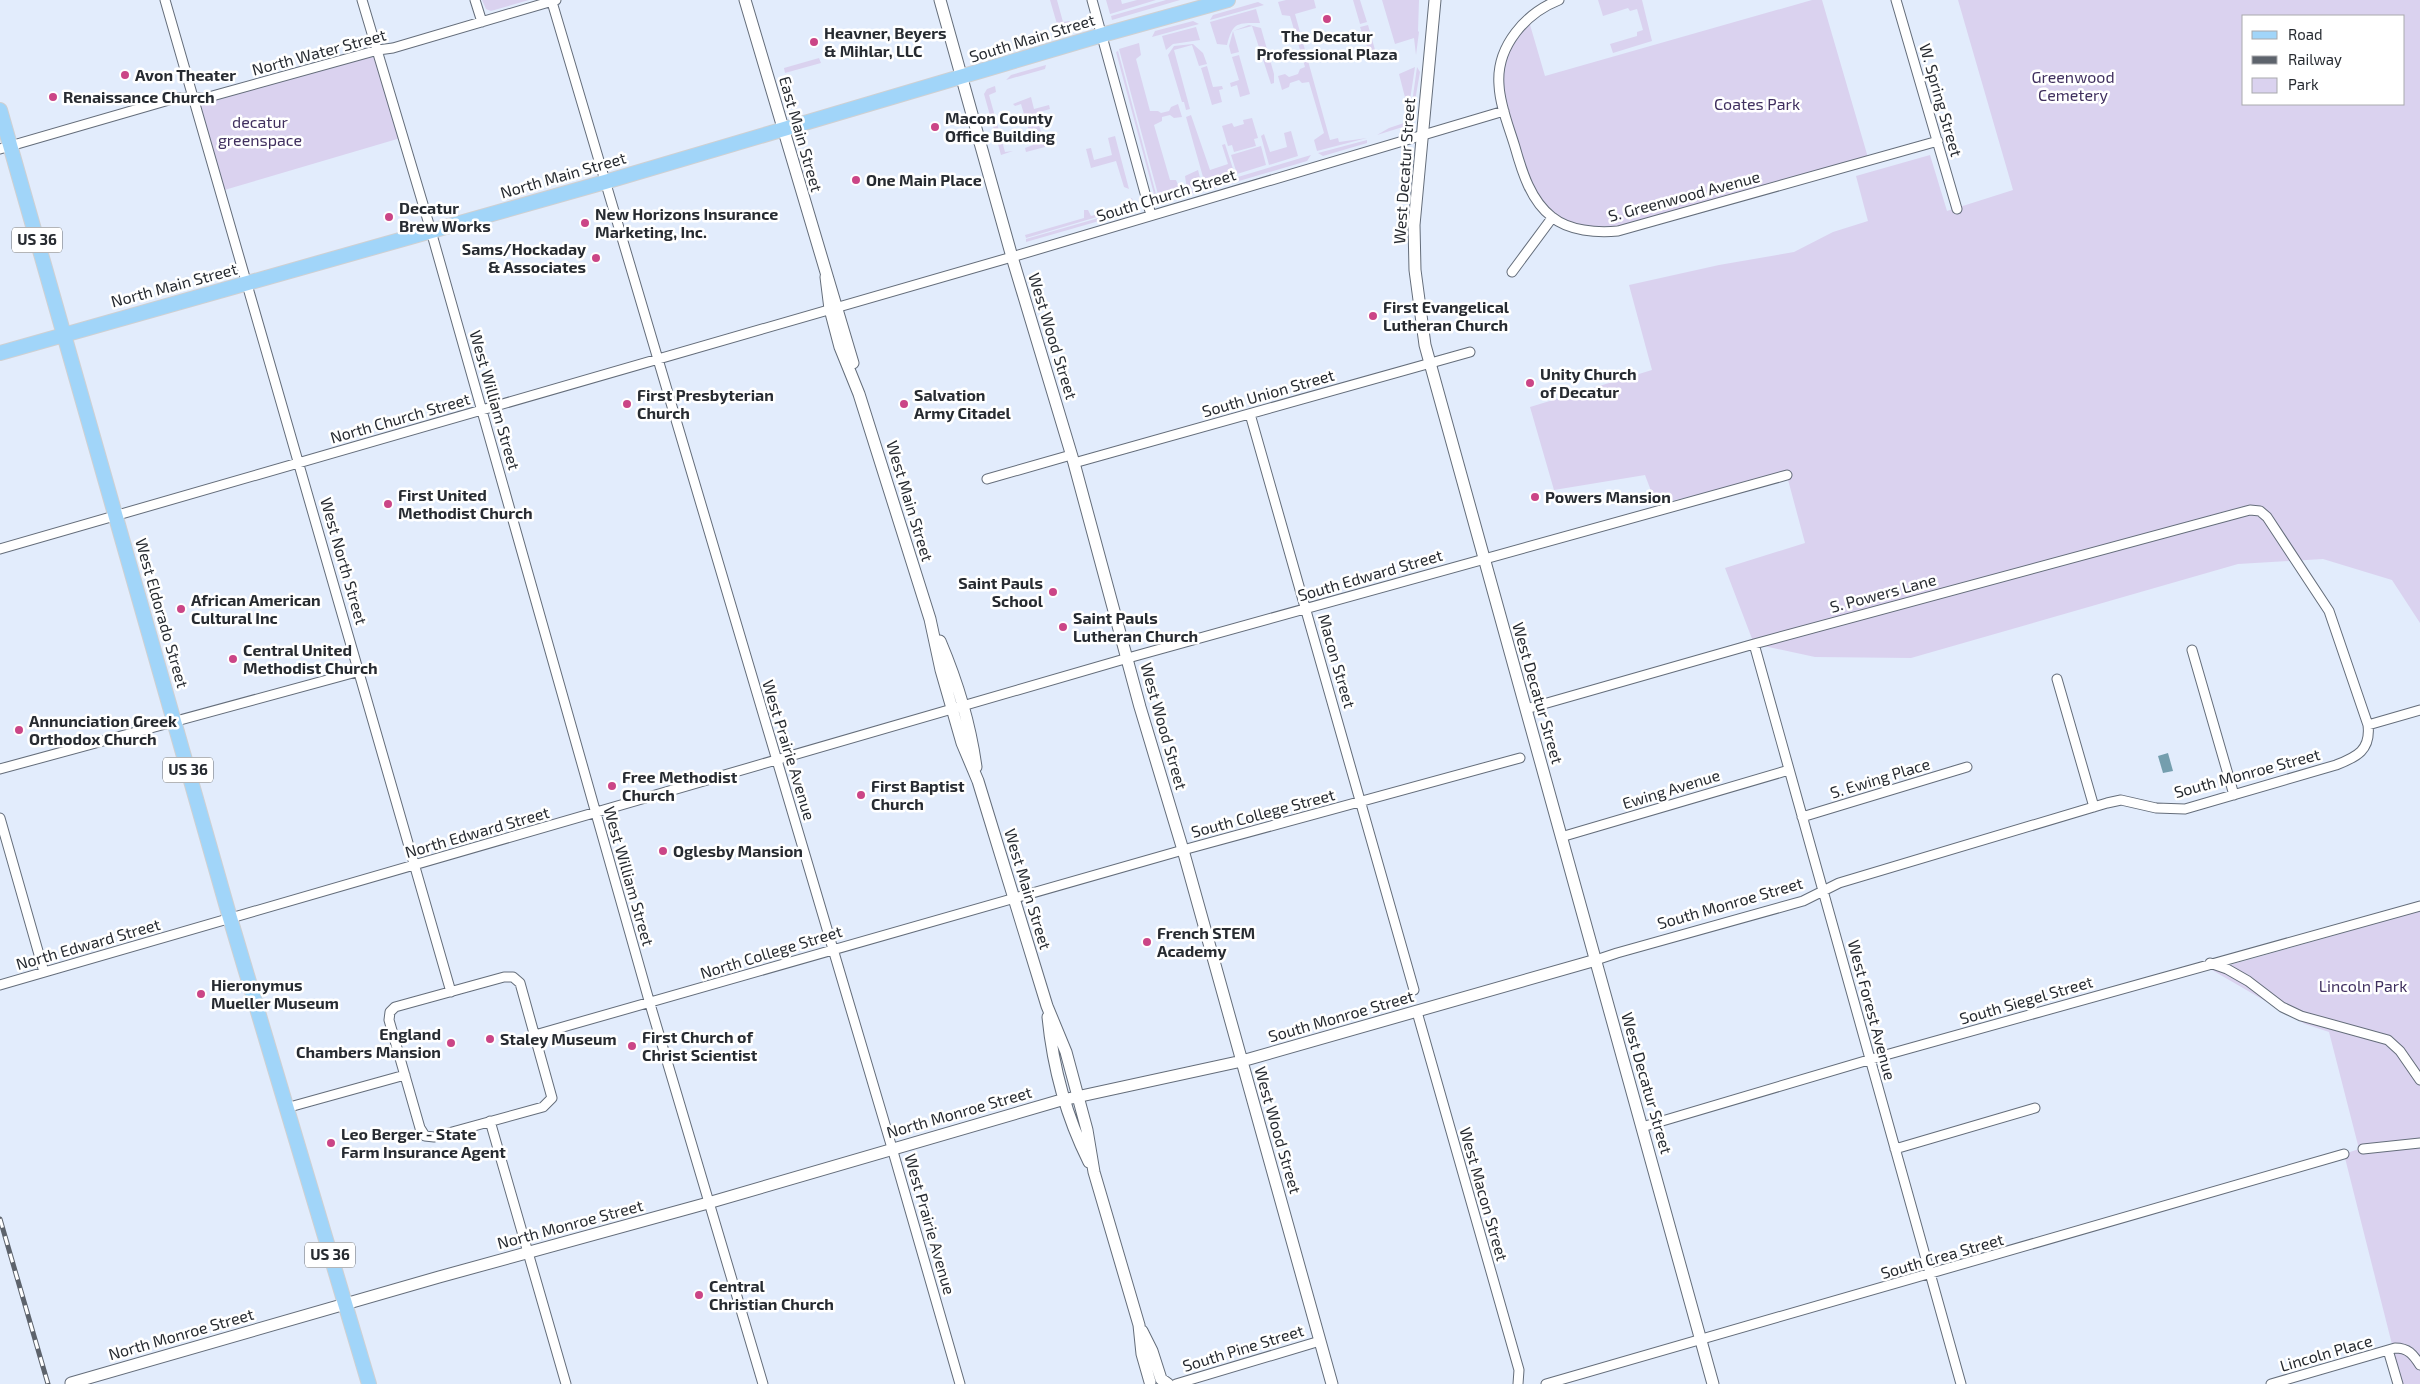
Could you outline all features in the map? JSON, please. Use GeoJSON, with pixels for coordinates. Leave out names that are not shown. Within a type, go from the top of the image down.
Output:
{"type":"FeatureCollection","features":[{"type":"Feature","properties":{"kind":"main road","name":"South Main Street"},"geometry":{"type":"LineString","coordinates":[[962,77],[1228,0]]}},
{"type":"Feature","properties":{"kind":"main road","name":"North Main Street"},"geometry":{"type":"LineString","coordinates":[[0,353],[605,182],[962,77]]}},
{"type":"Feature","properties":{"kind":"main road","name":"West Eldorado Street"},"geometry":{"type":"LineString","coordinates":[[0,110],[5,148],[64,334],[230,918],[369,1384]]}},
{"type":"Feature","properties":{"kind":"street","name":"West North Street"},"geometry":{"type":"LineString","coordinates":[[165,0],[300,462],[451,992]]}},
{"type":"Feature","properties":{"kind":"street","name":"West William Street"},"geometry":{"type":"LineString","coordinates":[[362,0],[432,231],[595,814],[708,1203],[763,1384]]}},
{"type":"Feature","properties":{"kind":"street"},"geometry":{"type":"LineString","coordinates":[[476,0],[482,22]]}},
{"type":"Feature","properties":{"kind":"street","name":"East Main Street"},"geometry":{"type":"LineString","coordinates":[[745,0],[826,277]]}},
{"type":"Feature","properties":{"kind":"street","name":"West Wood Street"},"geometry":{"type":"LineString","coordinates":[[940,0],[1012,257],[1072,459],[1140,707],[1183,850],[1332,1384]]}},
{"type":"Feature","properties":{"kind":"street"},"geometry":{"type":"LineString","coordinates":[[1092,0],[1151,215]]}},
{"type":"Feature","properties":{"kind":"street","name":"West Decatur Street"},"geometry":{"type":"LineString","coordinates":[[1435,0],[1414,234],[1421,323],[1429,363],[1713,1384]]}},
{"type":"Feature","properties":{"kind":"street"},"geometry":{"type":"LineString","coordinates":[[1512,272],[1552,218],[1530,189],[1504,111],[1498,82],[1501,65],[1509,43],[1528,18],[1542,7],[1559,0]]}},
{"type":"Feature","properties":{"kind":"street","name":"W. Spring Street"},"geometry":{"type":"LineString","coordinates":[[1896,0],[1957,209]]}},
{"type":"Feature","properties":{"kind":"street","name":"North Water Street"},"geometry":{"type":"LineString","coordinates":[[5,148],[176,98],[208,97],[378,50],[393,48],[555,1]]}},
{"type":"Feature","properties":{"kind":"street","name":"West Prairie Avenue"},"geometry":{"type":"LineString","coordinates":[[555,1],[657,360],[834,949],[960,1384]]}},
{"type":"Feature","properties":{"kind":"street","name":"South Church Street"},"geometry":{"type":"LineString","coordinates":[[834,308],[1504,111]]}},
{"type":"Feature","properties":{"kind":"street","name":"S. Greenwood Avenue"},"geometry":{"type":"LineString","coordinates":[[1552,218],[1582,230],[1602,233],[1618,231],[1938,142]]}},
{"type":"Feature","properties":{"kind":"street","name":"West Main Street"},"geometry":{"type":"LineString","coordinates":[[826,277],[859,394],[957,708],[962,743],[978,782],[1047,1006],[1066,1052],[1087,1130],[1094,1172],[1139,1325],[1142,1354],[1157,1382]]}},
{"type":"Feature","properties":{"kind":"street","name":"North Church Street"},"geometry":{"type":"LineString","coordinates":[[0,549],[834,308]]}},
{"type":"Feature","properties":{"kind":"street","name":"South Union Street"},"geometry":{"type":"LineString","coordinates":[[987,479],[1250,414],[1470,352]]}},
{"type":"Feature","properties":{"kind":"street","name":"Macon Street"},"geometry":{"type":"LineString","coordinates":[[1250,414],[1360,802]]}},
{"type":"Feature","properties":{"kind":"street","name":"South Edward Street"},"geometry":{"type":"LineString","coordinates":[[957,708],[1484,558],[1787,475]]}},
{"type":"Feature","properties":{"kind":"street","name":"S. Powers Lane"},"geometry":{"type":"LineString","coordinates":[[1526,709],[1754,644],[2250,510],[2260,511],[2267,517],[2329,611],[2368,725]]}},
{"type":"Feature","properties":{"kind":"street","name":"West Forest Avenue"},"geometry":{"type":"LineString","coordinates":[[1754,644],[1961,1384]]}},
{"type":"Feature","properties":{"kind":"street"},"geometry":{"type":"LineString","coordinates":[[2192,650],[2234,795]]}},
{"type":"Feature","properties":{"kind":"street"},"geometry":{"type":"LineString","coordinates":[[0,769],[360,671]]}},
{"type":"Feature","properties":{"kind":"street"},"geometry":{"type":"LineString","coordinates":[[2057,680],[2094,807]]}},
{"type":"Feature","properties":{"kind":"street","name":"North Edward Street"},"geometry":{"type":"LineString","coordinates":[[0,985],[957,708]]}},
{"type":"Feature","properties":{"kind":"street"},"geometry":{"type":"LineString","coordinates":[[2368,725],[2420,710]]}},
{"type":"Feature","properties":{"kind":"street","name":"South Monroe Street"},"geometry":{"type":"LineString","coordinates":[[1078,1096],[1242,1061],[1417,1012],[1803,901],[1839,883],[2094,807],[2121,800],[2171,810],[2185,809],[2234,795],[2352,759],[2363,751],[2368,743],[2368,725]]}},
{"type":"Feature","properties":{"kind":"street","name":"South College Street"},"geometry":{"type":"LineString","coordinates":[[1014,897],[1520,758]]}},
{"type":"Feature","properties":{"kind":"street","name":"S. Ewing Place"},"geometry":{"type":"LineString","coordinates":[[1802,817],[1967,767]]}},
{"type":"Feature","properties":{"kind":"street","name":"Ewing Avenue"},"geometry":{"type":"LineString","coordinates":[[1561,837],[1789,770]]}},
{"type":"Feature","properties":{"kind":"street"},"geometry":{"type":"LineString","coordinates":[[1360,802],[1414,990]]}},
{"type":"Feature","properties":{"kind":"street"},"geometry":{"type":"LineString","coordinates":[[0,818],[44,972]]}},
{"type":"Feature","properties":{"kind":"street","name":"North College Street"},"geometry":{"type":"LineString","coordinates":[[535,1035],[650,1004],[1014,897]]}},
{"type":"Feature","properties":{"kind":"street","name":"South Siegel Street"},"geometry":{"type":"LineString","coordinates":[[1642,1127],[2210,963],[2420,906]]}},
{"type":"Feature","properties":{"kind":"street"},"geometry":{"type":"LineString","coordinates":[[2210,963],[2234,973],[2282,1007],[2301,1016],[2388,1040],[2400,1050],[2420,1080]]}},
{"type":"Feature","properties":{"kind":"street"},"geometry":{"type":"LineString","coordinates":[[504,977],[513,977],[520,983],[552,1094],[550,1102],[543,1107],[490,1122],[434,1137],[425,1136],[420,1128],[404,1075],[389,1020],[390,1012],[396,1008],[451,992],[504,977]]}},
{"type":"Feature","properties":{"kind":"street","name":"West Main Street"},"geometry":{"type":"LineString","coordinates":[[1047,1006],[1052,1055],[1064,1099],[1074,1132],[1094,1172]]}},
{"type":"Feature","properties":{"kind":"street","name":"West Macon Street"},"geometry":{"type":"LineString","coordinates":[[1417,1012],[1519,1370],[1518,1384]]}},
{"type":"Feature","properties":{"kind":"street"},"geometry":{"type":"LineString","coordinates":[[286,1108],[404,1075]]}},
{"type":"Feature","properties":{"kind":"street","name":"North Monroe Street"},"geometry":{"type":"LineString","coordinates":[[71,1383],[1078,1096]]}},
{"type":"Feature","properties":{"kind":"street"},"geometry":{"type":"LineString","coordinates":[[1895,1149],[2035,1108]]}},
{"type":"Feature","properties":{"kind":"street"},"geometry":{"type":"LineString","coordinates":[[490,1122],[566,1384]]}},
{"type":"Feature","properties":{"kind":"street"},"geometry":{"type":"LineString","coordinates":[[2363,1149],[2420,1143]]}},
{"type":"Feature","properties":{"kind":"street","name":"South Crea Street"},"geometry":{"type":"LineString","coordinates":[[1546,1384],[1931,1275],[2344,1154]]}},
{"type":"Feature","properties":{"kind":"street","name":"South Pine Street"},"geometry":{"type":"LineString","coordinates":[[1176,1384],[1320,1341]]}},
{"type":"Feature","properties":{"kind":"street"},"geometry":{"type":"LineString","coordinates":[[2398,1384],[2388,1350],[2404,1348],[2412,1354],[2420,1365]]}},
{"type":"Feature","properties":{"kind":"street","name":"Lincoln Place"},"geometry":{"type":"LineString","coordinates":[[2271,1384],[2388,1350]]}},
{"type":"Feature","properties":{"kind":"green space"},"geometry":{"type":"Polygon","coordinates":[[[482,0],[529,0],[491,11],[486,9],[482,0]]]}},
{"type":"Feature","properties":{"kind":"green space"},"geometry":{"type":"Polygon","coordinates":[[[1050,0],[1057,0],[1063,22],[1070,21],[1073,25],[1052,31],[1052,26],[1057,24],[1050,0]]]}},
{"type":"Feature","properties":{"kind":"green space"},"geometry":{"type":"Polygon","coordinates":[[[1106,0],[1121,0],[1122,4],[1137,0],[1156,0],[1110,14],[1106,0]]]}},
{"type":"Feature","properties":{"kind":"green space"},"geometry":{"type":"Polygon","coordinates":[[[1166,0],[1180,0],[1112,20],[1111,16],[1166,0]]]}},
{"type":"Feature","properties":{"kind":"green space"},"geometry":{"type":"Polygon","coordinates":[[[1286,0],[1314,0],[1316,8],[1295,14],[1330,140],[1338,138],[1339,142],[1367,138],[1317,151],[1314,140],[1324,133],[1309,82],[1302,83],[1299,80],[1290,83],[1289,87],[1282,90],[1278,76],[1285,74],[1289,77],[1298,74],[1300,69],[1305,67],[1290,16],[1282,15],[1278,2],[1286,0]]]}},
{"type":"Feature","properties":{"kind":"green space"},"geometry":{"type":"Polygon","coordinates":[[[1353,0],[1360,0],[1367,22],[1360,24],[1353,0]]]}},
{"type":"Feature","properties":{"kind":"green space"},"geometry":{"type":"Polygon","coordinates":[[[1382,0],[1419,0],[1419,32],[1416,55],[1414,38],[1395,44],[1382,0]]]}},
{"type":"Feature","properties":{"kind":"green space"},"geometry":{"type":"Polygon","coordinates":[[[1598,0],[1642,0],[1652,41],[1613,53],[1610,44],[1637,36],[1637,32],[1643,30],[1637,9],[1630,11],[1628,8],[1603,16],[1598,0]]]}},
{"type":"Feature","properties":{"kind":"green space","name":"Coates Park"},"geometry":{"type":"Polygon","coordinates":[[[1812,0],[1822,0],[1869,161],[1602,233],[1552,218],[1529,189],[1500,99],[1501,65],[1528,18],[1545,76],[1812,0]]]}},
{"type":"Feature","properties":{"kind":"green space","name":"Greenwood Cemetery"},"geometry":{"type":"Polygon","coordinates":[[[1958,0],[2420,0],[2420,623],[2392,580],[2323,559],[2238,564],[1911,658],[1815,657],[1754,644],[1725,568],[1805,543],[1787,476],[1656,504],[1645,475],[1554,490],[1530,407],[1652,370],[1629,285],[1719,265],[1794,252],[1833,232],[1868,221],[1856,176],[1930,155],[1947,211],[2013,190],[1958,0]]]}},
{"type":"Feature","properties":{"kind":"green space"},"geometry":{"type":"Polygon","coordinates":[[[1258,2],[1264,5],[1210,20],[1213,15],[1258,2]]]}},
{"type":"Feature","properties":{"kind":"green space"},"geometry":{"type":"Polygon","coordinates":[[[1256,9],[1260,23],[1237,25],[1231,32],[1227,45],[1217,44],[1210,22],[1256,9]]]}},
{"type":"Feature","properties":{"kind":"green space"},"geometry":{"type":"Polygon","coordinates":[[[1193,21],[1199,24],[1152,37],[1155,31],[1193,21]]]}},
{"type":"Feature","properties":{"kind":"green space"},"geometry":{"type":"Polygon","coordinates":[[[1249,25],[1261,28],[1274,74],[1274,83],[1271,84],[1252,26],[1233,31],[1249,25]]]}},
{"type":"Feature","properties":{"kind":"green space"},"geometry":{"type":"Polygon","coordinates":[[[1368,25],[1375,50],[1369,52],[1360,27],[1368,25]]]}},
{"type":"Feature","properties":{"kind":"green space"},"geometry":{"type":"Polygon","coordinates":[[[1196,27],[1200,40],[1173,44],[1166,50],[1162,36],[1196,27]]]}},
{"type":"Feature","properties":{"kind":"green space"},"geometry":{"type":"Polygon","coordinates":[[[1233,31],[1239,52],[1231,54],[1229,46],[1233,31]]]}},
{"type":"Feature","properties":{"kind":"green space"},"geometry":{"type":"Polygon","coordinates":[[[1139,43],[1141,55],[1136,59],[1150,111],[1161,113],[1169,111],[1171,107],[1178,104],[1182,117],[1174,118],[1170,115],[1162,117],[1162,121],[1154,125],[1170,180],[1176,180],[1181,192],[1159,198],[1119,49],[1139,43]]]}},
{"type":"Feature","properties":{"kind":"green space"},"geometry":{"type":"Polygon","coordinates":[[[1193,44],[1203,53],[1207,64],[1199,66],[1192,45],[1174,50],[1190,109],[1186,110],[1168,55],[1174,46],[1193,44]]]}},
{"type":"Feature","properties":{"kind":"green space","name":"decatur greenspace"},"geometry":{"type":"Polygon","coordinates":[[[378,50],[404,137],[221,191],[194,98],[378,50]]]}},
{"type":"Feature","properties":{"kind":"green space"},"geometry":{"type":"Polygon","coordinates":[[[1118,51],[1157,198],[1154,194],[1116,52],[1118,51]]]}},
{"type":"Feature","properties":{"kind":"green space"},"geometry":{"type":"Polygon","coordinates":[[[1239,55],[1250,94],[1240,97],[1237,85],[1231,87],[1230,83],[1239,80],[1232,57],[1239,55]]]}},
{"type":"Feature","properties":{"kind":"green space"},"geometry":{"type":"Polygon","coordinates":[[[819,58],[821,63],[785,73],[784,68],[819,58]]]}},
{"type":"Feature","properties":{"kind":"green space"},"geometry":{"type":"Polygon","coordinates":[[[1046,65],[1045,69],[1006,80],[1011,75],[1046,65]]]}},
{"type":"Feature","properties":{"kind":"green space"},"geometry":{"type":"Polygon","coordinates":[[[1207,66],[1213,87],[1222,86],[1223,89],[1219,90],[1222,102],[1212,105],[1201,68],[1207,66]]]}},
{"type":"Feature","properties":{"kind":"green space"},"geometry":{"type":"Polygon","coordinates":[[[1415,67],[1406,126],[1377,135],[1389,128],[1404,123],[1407,105],[1399,74],[1415,67]]]}},
{"type":"Feature","properties":{"kind":"green space"},"geometry":{"type":"Polygon","coordinates":[[[1417,67],[1420,72],[1411,124],[1409,125],[1417,67]]]}},
{"type":"Feature","properties":{"kind":"green space"},"geometry":{"type":"Polygon","coordinates":[[[995,86],[996,92],[989,95],[1005,152],[1013,151],[1001,155],[984,94],[987,89],[995,86]]]}},
{"type":"Feature","properties":{"kind":"green space"},"geometry":{"type":"Polygon","coordinates":[[[1031,97],[1034,109],[1049,105],[1050,109],[1036,113],[1045,147],[1026,152],[1025,148],[1033,145],[1021,104],[1015,106],[1013,104],[1031,97]]]}},
{"type":"Feature","properties":{"kind":"green space"},"geometry":{"type":"Polygon","coordinates":[[[1191,115],[1210,170],[1228,164],[1222,145],[1225,144],[1235,175],[1205,184],[1186,117],[1191,115]]]}},
{"type":"Feature","properties":{"kind":"green space"},"geometry":{"type":"Polygon","coordinates":[[[1252,118],[1258,138],[1254,139],[1256,146],[1234,152],[1232,145],[1228,146],[1222,126],[1232,123],[1234,127],[1244,124],[1243,120],[1252,118]]]}},
{"type":"Feature","properties":{"kind":"green space"},"geometry":{"type":"Polygon","coordinates":[[[1291,131],[1298,156],[1269,165],[1261,136],[1264,134],[1270,152],[1287,147],[1284,133],[1291,131]]]}},
{"type":"Feature","properties":{"kind":"green space"},"geometry":{"type":"Polygon","coordinates":[[[1115,136],[1129,189],[1124,187],[1116,161],[1091,168],[1086,149],[1091,148],[1094,160],[1112,155],[1108,138],[1115,136]]]}},
{"type":"Feature","properties":{"kind":"green space"},"geometry":{"type":"Polygon","coordinates":[[[1367,140],[1367,143],[1323,156],[1318,153],[1367,140]]]}},
{"type":"Feature","properties":{"kind":"green space"},"geometry":{"type":"Polygon","coordinates":[[[1261,146],[1266,165],[1237,174],[1231,155],[1261,146]]]}},
{"type":"Feature","properties":{"kind":"green space"},"geometry":{"type":"Polygon","coordinates":[[[1311,155],[1307,161],[1195,194],[1188,192],[1311,155]]]}},
{"type":"Feature","properties":{"kind":"green space"},"geometry":{"type":"Polygon","coordinates":[[[1198,170],[1202,185],[1187,190],[1185,176],[1198,170]]]}},
{"type":"Feature","properties":{"kind":"green space"},"geometry":{"type":"Polygon","coordinates":[[[1132,198],[1134,206],[1026,238],[1025,235],[1084,218],[1084,210],[1088,210],[1091,216],[1129,205],[1128,200],[1132,198]]]}},
{"type":"Feature","properties":{"kind":"green space"},"geometry":{"type":"Polygon","coordinates":[[[1133,208],[1127,213],[1026,242],[1026,239],[1133,208]]]}},
{"type":"Feature","properties":{"kind":"green space","name":"Lincoln Park"},"geometry":{"type":"Polygon","coordinates":[[[2420,911],[2420,1384],[2402,1384],[2344,1154],[2359,1149],[2329,1032],[2305,1024],[2212,970],[2420,911]]]}},
{"type":"Feature","properties":{"kind":"water"},"geometry":{"type":"Polygon","coordinates":[[[2168,753],[2173,771],[2163,773],[2158,756],[2168,753]]]}},
{"type":"Feature","properties":{"kind":"railway"},"geometry":{"type":"LineString","coordinates":[[0,1219],[48,1384]]}},
{"type":"Feature","properties":{"kind":"place","name":"The Decatur Professional Plaza"},"geometry":{"type":"Point","coordinates":[1327,19]}},
{"type":"Feature","properties":{"kind":"place","name":"Heavner, Beyers & Mihlar, LLC"},"geometry":{"type":"Point","coordinates":[814,42]}},
{"type":"Feature","properties":{"kind":"place","name":"Avon Theater"},"geometry":{"type":"Point","coordinates":[125,75]}},
{"type":"Feature","properties":{"kind":"place","name":"Renaissance Church"},"geometry":{"type":"Point","coordinates":[53,97]}},
{"type":"Feature","properties":{"kind":"place","name":"Macon County Office Building"},"geometry":{"type":"Point","coordinates":[935,127]}},
{"type":"Feature","properties":{"kind":"place","name":"One Main Place"},"geometry":{"type":"Point","coordinates":[856,180]}},
{"type":"Feature","properties":{"kind":"place","name":"Decatur Brew Works"},"geometry":{"type":"Point","coordinates":[389,217]}},
{"type":"Feature","properties":{"kind":"place","name":"New Horizons Insurance Marketing, Inc."},"geometry":{"type":"Point","coordinates":[585,223]}},
{"type":"Feature","properties":{"kind":"place","name":"Sams/Hockaday & Associates"},"geometry":{"type":"Point","coordinates":[596,258]}},
{"type":"Feature","properties":{"kind":"place","name":"First Evangelical Lutheran Church"},"geometry":{"type":"Point","coordinates":[1373,316]}},
{"type":"Feature","properties":{"kind":"place","name":"Unity Church of Decatur"},"geometry":{"type":"Point","coordinates":[1530,383]}},
{"type":"Feature","properties":{"kind":"place","name":"First Presbyterian Church"},"geometry":{"type":"Point","coordinates":[627,404]}},
{"type":"Feature","properties":{"kind":"place","name":"Salvation Army Citadel"},"geometry":{"type":"Point","coordinates":[904,404]}},
{"type":"Feature","properties":{"kind":"place","name":"Powers Mansion"},"geometry":{"type":"Point","coordinates":[1535,497]}},
{"type":"Feature","properties":{"kind":"place","name":"First United Methodist Church"},"geometry":{"type":"Point","coordinates":[388,504]}},
{"type":"Feature","properties":{"kind":"place","name":"Saint Pauls School"},"geometry":{"type":"Point","coordinates":[1053,592]}},
{"type":"Feature","properties":{"kind":"place","name":"African American Cultural Inc"},"geometry":{"type":"Point","coordinates":[181,609]}},
{"type":"Feature","properties":{"kind":"place","name":"Saint Pauls Lutheran Church"},"geometry":{"type":"Point","coordinates":[1063,627]}},
{"type":"Feature","properties":{"kind":"place","name":"Central United Methodist Church"},"geometry":{"type":"Point","coordinates":[233,659]}},
{"type":"Feature","properties":{"kind":"place","name":"Annunciation Greek Orthodox Church"},"geometry":{"type":"Point","coordinates":[19,730]}},
{"type":"Feature","properties":{"kind":"place","name":"Free Methodist Church"},"geometry":{"type":"Point","coordinates":[612,786]}},
{"type":"Feature","properties":{"kind":"place","name":"First Baptist Church"},"geometry":{"type":"Point","coordinates":[861,795]}},
{"type":"Feature","properties":{"kind":"place","name":"Oglesby Mansion"},"geometry":{"type":"Point","coordinates":[663,851]}},
{"type":"Feature","properties":{"kind":"place","name":"French STEM Academy"},"geometry":{"type":"Point","coordinates":[1147,942]}},
{"type":"Feature","properties":{"kind":"place","name":"Hieronymus Mueller Museum"},"geometry":{"type":"Point","coordinates":[201,994]}},
{"type":"Feature","properties":{"kind":"place","name":"Staley Museum"},"geometry":{"type":"Point","coordinates":[490,1039]}},
{"type":"Feature","properties":{"kind":"place","name":"England Chambers Mansion"},"geometry":{"type":"Point","coordinates":[451,1043]}},
{"type":"Feature","properties":{"kind":"place","name":"First Church of Christ Scientist"},"geometry":{"type":"Point","coordinates":[632,1046]}},
{"type":"Feature","properties":{"kind":"place","name":"Leo Berger - State Farm Insurance Agent"},"geometry":{"type":"Point","coordinates":[331,1143]}},
{"type":"Feature","properties":{"kind":"place","name":"Central Christian Church"},"geometry":{"type":"Point","coordinates":[699,1295]}}]}
